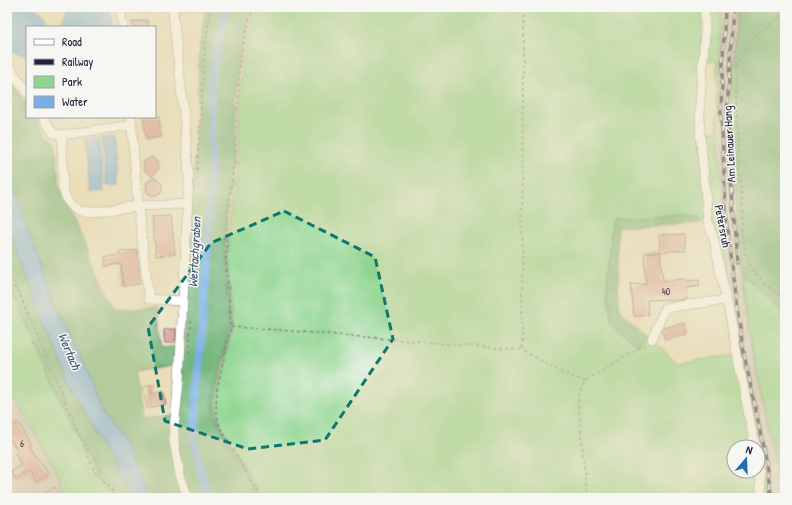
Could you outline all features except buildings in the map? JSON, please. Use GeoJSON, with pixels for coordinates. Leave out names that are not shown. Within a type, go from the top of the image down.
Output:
{"type":"FeatureCollection","features":[{"type":"Feature","properties":{"kind":"lane"},"geometry":{"type":"LineString","coordinates":[[118,7],[123,26]]}},
{"type":"Feature","properties":{"kind":"lane","name":"Petersruh"},"geometry":{"type":"LineString","coordinates":[[704,7],[706,34],[700,101],[700,139],[708,222],[714,240],[733,328],[754,439]]}},
{"type":"Feature","properties":{"kind":"lane"},"geometry":{"type":"LineString","coordinates":[[172,8],[189,177],[179,382],[174,442],[180,476],[188,498]]}},
{"type":"Feature","properties":{"kind":"lane"},"geometry":{"type":"LineString","coordinates":[[7,63],[26,92]]}},
{"type":"Feature","properties":{"kind":"lane"},"geometry":{"type":"LineString","coordinates":[[44,118],[54,133],[62,135],[132,121],[138,206],[149,299],[182,301]]}},
{"type":"Feature","properties":{"kind":"lane"},"geometry":{"type":"LineString","coordinates":[[62,135],[63,188],[72,206],[80,211],[91,212],[138,206],[187,204]]}},
{"type":"Feature","properties":{"kind":"lane"},"geometry":{"type":"LineString","coordinates":[[652,339],[665,308],[726,300]]}},
{"type":"Feature","properties":{"kind":"lane"},"geometry":{"type":"LineString","coordinates":[[760,479],[762,498]]}},
{"type":"Feature","properties":{"kind":"path"},"geometry":{"type":"LineString","coordinates":[[253,7],[244,39],[240,64],[236,145],[227,222],[226,258],[231,328],[217,389],[216,412],[220,427],[262,498]]}},
{"type":"Feature","properties":{"kind":"path"},"geometry":{"type":"LineString","coordinates":[[522,350],[523,7]]}},
{"type":"Feature","properties":{"kind":"path","name":"Am Leinauer Hang"},"geometry":{"type":"LineString","coordinates":[[739,7],[735,68],[738,155],[743,212],[741,231],[746,256],[754,272],[766,285],[785,300]]}},
{"type":"Feature","properties":{"kind":"path"},"geometry":{"type":"LineString","coordinates":[[735,68],[753,37],[785,12]]}},
{"type":"Feature","properties":{"kind":"path"},"geometry":{"type":"LineString","coordinates":[[7,287],[17,288],[96,474],[111,487],[114,498]]}},
{"type":"Feature","properties":{"kind":"path"},"geometry":{"type":"LineString","coordinates":[[231,328],[274,330],[522,350],[565,374],[585,381]]}},
{"type":"Feature","properties":{"kind":"path"},"geometry":{"type":"LineString","coordinates":[[588,498],[578,398],[585,381],[645,346],[652,339]]}},
{"type":"Feature","properties":{"kind":"path"},"geometry":{"type":"LineString","coordinates":[[7,482],[12,492],[12,498]]}},
{"type":"Feature","properties":{"kind":"highlighted area"},"geometry":{"type":"Polygon","coordinates":[[[284,211],[375,257],[393,339],[325,440],[248,449],[165,421],[148,327],[211,243],[284,211]]]}},
{"type":"Feature","properties":{"kind":"shaded area"},"geometry":{"type":"Polygon","coordinates":[[[121,7],[206,7],[205,12],[124,14],[121,7]]]}},
{"type":"Feature","properties":{"kind":"shaded area"},"geometry":{"type":"Polygon","coordinates":[[[721,7],[737,7],[730,113],[738,231],[744,296],[753,353],[782,498],[768,498],[764,479],[766,479],[766,439],[757,439],[731,296],[724,230],[718,112],[721,7]]]}},
{"type":"Feature","properties":{"kind":"shaded area"},"geometry":{"type":"Polygon","coordinates":[[[7,385],[57,472],[67,498],[7,498],[7,385]]]}},
{"type":"Feature","properties":{"kind":"green space"},"geometry":{"type":"Polygon","coordinates":[[[206,7],[252,7],[243,39],[238,65],[235,145],[226,222],[225,258],[230,327],[216,389],[215,412],[220,427],[260,498],[191,498],[176,442],[193,193],[200,44],[206,7]]]}},
{"type":"Feature","properties":{"kind":"green space"},"geometry":{"type":"Polygon","coordinates":[[[255,7],[703,7],[699,101],[707,222],[700,223],[699,218],[612,223],[607,289],[612,323],[644,340],[646,334],[678,363],[736,355],[752,439],[726,439],[726,479],[759,479],[761,498],[262,498],[221,426],[217,412],[218,389],[232,327],[227,258],[229,222],[238,145],[242,64],[246,39],[255,7]]]}},
{"type":"Feature","properties":{"kind":"green space"},"geometry":{"type":"Polygon","coordinates":[[[706,7],[721,7],[718,112],[724,230],[731,296],[757,439],[715,240],[701,132],[717,130],[717,61],[705,61],[706,7]]]}},
{"type":"Feature","properties":{"kind":"green space"},"geometry":{"type":"Polygon","coordinates":[[[737,7],[785,7],[785,315],[742,273],[730,113],[737,7]]]}},
{"type":"Feature","properties":{"kind":"green space"},"geometry":{"type":"Polygon","coordinates":[[[7,76],[26,104],[26,118],[36,118],[48,136],[55,140],[59,188],[115,309],[157,308],[162,348],[178,346],[177,365],[134,372],[142,419],[174,415],[186,498],[148,498],[123,444],[101,410],[82,361],[64,323],[26,226],[14,186],[7,170],[7,76]]]}},
{"type":"Feature","properties":{"kind":"green space"},"geometry":{"type":"Polygon","coordinates":[[[681,215],[699,218],[700,223],[617,227],[619,310],[646,334],[644,340],[636,344],[612,323],[607,289],[612,223],[615,218],[681,215]]]}},
{"type":"Feature","properties":{"kind":"green space"},"geometry":{"type":"Polygon","coordinates":[[[7,226],[68,379],[130,498],[113,498],[96,477],[7,280],[7,226]]]}},
{"type":"Feature","properties":{"kind":"green space"},"geometry":{"type":"Polygon","coordinates":[[[742,273],[785,315],[785,476],[778,477],[753,353],[742,273]]]}},
{"type":"Feature","properties":{"kind":"green space"},"geometry":{"type":"Polygon","coordinates":[[[7,280],[96,477],[113,498],[67,498],[57,472],[7,385],[7,280]]]}},
{"type":"Feature","properties":{"kind":"green space"},"geometry":{"type":"Polygon","coordinates":[[[761,479],[764,479],[768,498],[764,498],[761,479]]]}},
{"type":"Feature","properties":{"kind":"water"},"geometry":{"type":"Polygon","coordinates":[[[16,7],[28,7],[41,12],[47,20],[49,26],[26,26],[26,55],[18,54],[7,47],[7,13],[16,7]]]}},
{"type":"Feature","properties":{"kind":"water"},"geometry":{"type":"Polygon","coordinates":[[[70,7],[106,7],[111,15],[112,26],[64,26],[67,12],[70,7]]]}},
{"type":"Feature","properties":{"kind":"water"},"geometry":{"type":"Polygon","coordinates":[[[114,137],[119,185],[107,186],[102,138],[114,137]]]}},
{"type":"Feature","properties":{"kind":"water"},"geometry":{"type":"Polygon","coordinates":[[[99,138],[104,191],[90,192],[85,140],[99,138]]]}},
{"type":"Feature","properties":{"kind":"water","name":"Wertach"},"geometry":{"type":"Polygon","coordinates":[[[7,170],[14,186],[26,226],[64,323],[82,361],[101,410],[123,444],[148,498],[130,498],[68,379],[7,226],[7,170]]]}},
{"type":"Feature","properties":{"kind":"waterway","name":"Wertachgraben"},"geometry":{"type":"LineString","coordinates":[[209,498],[201,472],[194,440],[208,241],[211,165],[211,76],[227,7]]}},
{"type":"Feature","properties":{"kind":"railway"},"geometry":{"type":"LineString","coordinates":[[725,7],[721,112],[727,229],[744,354],[772,498]]}},
{"type":"Feature","properties":{"kind":"railway"},"geometry":{"type":"LineString","coordinates":[[729,151],[727,113],[733,7]]}},
{"type":"Feature","properties":{"kind":"railway"},"geometry":{"type":"LineString","coordinates":[[731,177],[737,263]]}}]}
